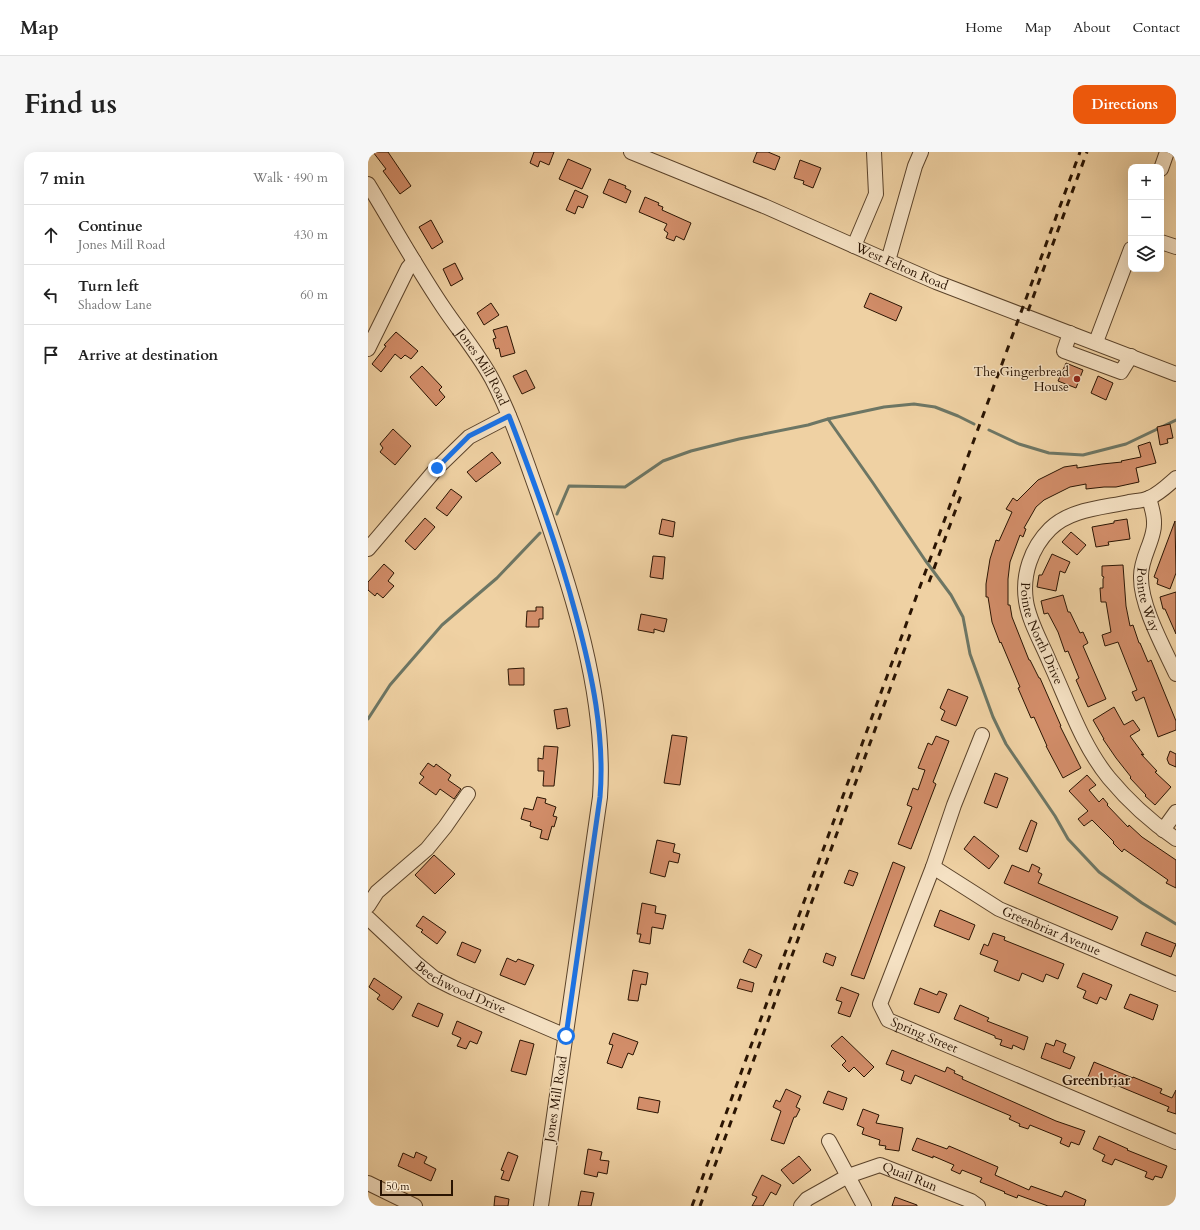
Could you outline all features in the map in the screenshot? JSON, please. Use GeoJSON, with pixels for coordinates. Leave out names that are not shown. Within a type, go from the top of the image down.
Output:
{"type":"FeatureCollection","features":[{"type":"Feature","properties":{"kind":"street","name":"West Felton Road"},"geometry":{"type":"LineString","coordinates":[[631,152],[764,206],[888,262],[1176,374]]}},
{"type":"Feature","properties":{"kind":"street"},"geometry":{"type":"LineString","coordinates":[[854,246],[876,194],[874,152]]}},
{"type":"Feature","properties":{"kind":"street"},"geometry":{"type":"LineString","coordinates":[[888,262],[915,166],[921,152]]}},
{"type":"Feature","properties":{"kind":"street"},"geometry":{"type":"LineString","coordinates":[[1163,164],[1167,152]]}},
{"type":"Feature","properties":{"kind":"street","name":"Jones Mill Road"},"geometry":{"type":"LineString","coordinates":[[368,184],[414,261],[491,377],[509,416],[545,515],[570,594],[590,675],[600,738],[602,768],[600,797],[541,1206]]}},
{"type":"Feature","properties":{"kind":"street"},"geometry":{"type":"LineString","coordinates":[[1164,243],[1176,248]]}},
{"type":"Feature","properties":{"kind":"street"},"geometry":{"type":"LineString","coordinates":[[1096,342],[1128,257]]}},
{"type":"Feature","properties":{"kind":"street"},"geometry":{"type":"LineString","coordinates":[[368,349],[408,268],[414,261]]}},
{"type":"Feature","properties":{"kind":"street"},"geometry":{"type":"LineString","coordinates":[[1070,333],[1064,351],[1071,354],[1121,372],[1131,356]]}},
{"type":"Feature","properties":{"kind":"street"},"geometry":{"type":"LineString","coordinates":[[368,548],[437,468],[469,436],[509,416]]}},
{"type":"Feature","properties":{"kind":"street","name":"Pointe North Drive"},"geometry":{"type":"LineString","coordinates":[[1176,478],[1149,498],[1078,512],[1050,528],[1034,549],[1029,562],[1025,582],[1026,601],[1032,622],[1080,730],[1093,754],[1108,777],[1138,810],[1176,840]]}},
{"type":"Feature","properties":{"kind":"street","name":"Pointe Way"},"geometry":{"type":"LineString","coordinates":[[1149,498],[1154,518],[1153,531],[1140,574],[1141,586],[1146,607],[1176,674]]}},
{"type":"Feature","properties":{"kind":"street","name":"Spring Street"},"geometry":{"type":"LineString","coordinates":[[982,735],[954,805],[933,867],[880,1004],[888,1020],[1176,1142]]}},
{"type":"Feature","properties":{"kind":"street"},"geometry":{"type":"LineString","coordinates":[[368,906],[377,892],[427,849],[445,827],[468,794]]}},
{"type":"Feature","properties":{"kind":"street"},"geometry":{"type":"LineString","coordinates":[[1163,830],[1176,812]]}},
{"type":"Feature","properties":{"kind":"street","name":"Greenbriar Avenue"},"geometry":{"type":"LineString","coordinates":[[933,867],[999,909],[1176,984]]}},
{"type":"Feature","properties":{"kind":"street","name":"Beechwood Drive"},"geometry":{"type":"LineString","coordinates":[[368,918],[434,978],[566,1036]]}},
{"type":"Feature","properties":{"kind":"street"},"geometry":{"type":"LineString","coordinates":[[829,1141],[864,1206]]}},
{"type":"Feature","properties":{"kind":"street","name":"Quail Run"},"geometry":{"type":"LineString","coordinates":[[801,1206],[807,1199],[848,1176],[880,1165],[971,1201],[978,1206]]}},
{"type":"Feature","properties":{"kind":"street"},"geometry":{"type":"LineString","coordinates":[[369,1186],[415,1206]]}},
{"type":"Feature","properties":{"kind":"building"},"geometry":{"type":"Polygon","coordinates":[[[373,152],[388,152],[411,186],[400,194],[383,171],[386,169],[373,152]]]}},
{"type":"Feature","properties":{"kind":"building"},"geometry":{"type":"Polygon","coordinates":[[[534,152],[554,152],[549,165],[540,161],[538,167],[530,163],[534,152]]]}},
{"type":"Feature","properties":{"kind":"building"},"geometry":{"type":"Polygon","coordinates":[[[757,152],[768,152],[780,157],[775,170],[753,162],[757,152]]]}},
{"type":"Feature","properties":{"kind":"building"},"geometry":{"type":"Polygon","coordinates":[[[568,159],[591,169],[582,189],[559,179],[568,159]]]}},
{"type":"Feature","properties":{"kind":"building"},"geometry":{"type":"Polygon","coordinates":[[[800,160],[821,168],[813,188],[803,184],[804,181],[794,178],[800,160]]]}},
{"type":"Feature","properties":{"kind":"building"},"geometry":{"type":"Polygon","coordinates":[[[609,179],[626,186],[625,188],[631,191],[626,203],[603,193],[609,179]]]}},
{"type":"Feature","properties":{"kind":"building"},"geometry":{"type":"Polygon","coordinates":[[[575,190],[588,196],[583,208],[578,206],[575,214],[566,210],[575,190]]]}},
{"type":"Feature","properties":{"kind":"building"},"geometry":{"type":"Polygon","coordinates":[[[645,197],[659,203],[658,205],[663,207],[662,210],[691,223],[684,240],[676,236],[674,241],[666,238],[668,233],[664,230],[667,224],[639,212],[645,197]]]}},
{"type":"Feature","properties":{"kind":"building"},"geometry":{"type":"Polygon","coordinates":[[[431,220],[443,242],[432,249],[419,227],[431,220]]]}},
{"type":"Feature","properties":{"kind":"building"},"geometry":{"type":"Polygon","coordinates":[[[455,263],[463,279],[451,286],[443,269],[455,263]]]}},
{"type":"Feature","properties":{"kind":"building"},"geometry":{"type":"Polygon","coordinates":[[[870,293],[902,307],[896,321],[864,307],[870,293]]]}},
{"type":"Feature","properties":{"kind":"building"},"geometry":{"type":"Polygon","coordinates":[[[491,303],[499,315],[484,325],[477,313],[491,303]]]}},
{"type":"Feature","properties":{"kind":"building"},"geometry":{"type":"Polygon","coordinates":[[[507,326],[515,353],[501,357],[499,348],[496,349],[493,339],[496,338],[493,330],[507,326]]]}},
{"type":"Feature","properties":{"kind":"building"},"geometry":{"type":"Polygon","coordinates":[[[396,332],[418,351],[411,359],[405,355],[401,359],[395,354],[381,372],[372,364],[386,346],[384,345],[396,332]]]}},
{"type":"Feature","properties":{"kind":"building"},"geometry":{"type":"Polygon","coordinates":[[[1066,363],[1083,370],[1076,388],[1058,381],[1066,363]]]}},
{"type":"Feature","properties":{"kind":"building"},"geometry":{"type":"Polygon","coordinates":[[[422,366],[442,387],[439,390],[445,397],[436,406],[410,377],[422,366]]]}},
{"type":"Feature","properties":{"kind":"building"},"geometry":{"type":"Polygon","coordinates":[[[526,370],[535,388],[522,394],[513,376],[526,370]]]}},
{"type":"Feature","properties":{"kind":"building"},"geometry":{"type":"Polygon","coordinates":[[[1098,376],[1113,383],[1106,400],[1091,393],[1098,376]]]}},
{"type":"Feature","properties":{"kind":"building"},"geometry":{"type":"Polygon","coordinates":[[[1170,424],[1173,438],[1167,439],[1168,443],[1160,445],[1157,427],[1170,424]]]}},
{"type":"Feature","properties":{"kind":"building"},"geometry":{"type":"Polygon","coordinates":[[[393,429],[411,446],[395,465],[380,452],[383,448],[380,444],[393,429]]]}},
{"type":"Feature","properties":{"kind":"building"},"geometry":{"type":"Polygon","coordinates":[[[1150,442],[1156,463],[1136,468],[1139,482],[1116,487],[1086,489],[1086,484],[1070,487],[1044,500],[1036,507],[1024,528],[1026,529],[1023,537],[1020,535],[1010,562],[1008,579],[1008,605],[1010,605],[1012,617],[1029,660],[1040,678],[1060,726],[1081,768],[1063,778],[1046,746],[1034,717],[1031,718],[1018,688],[1020,687],[992,622],[988,597],[986,597],[986,584],[990,559],[996,540],[999,541],[1012,512],[1006,509],[1013,498],[1017,501],[1038,480],[1064,467],[1077,465],[1077,468],[1122,462],[1121,461],[1141,457],[1138,446],[1150,442]]]}},
{"type":"Feature","properties":{"kind":"building"},"geometry":{"type":"Polygon","coordinates":[[[492,452],[501,463],[476,482],[467,472],[492,452]]]}},
{"type":"Feature","properties":{"kind":"building"},"geometry":{"type":"Polygon","coordinates":[[[451,489],[462,497],[447,516],[436,508],[451,489]]]}},
{"type":"Feature","properties":{"kind":"building"},"geometry":{"type":"Polygon","coordinates":[[[425,518],[435,527],[415,550],[405,541],[425,518]]]}},
{"type":"Feature","properties":{"kind":"building"},"geometry":{"type":"Polygon","coordinates":[[[662,519],[675,522],[673,537],[659,534],[662,519]]]}},
{"type":"Feature","properties":{"kind":"building"},"geometry":{"type":"Polygon","coordinates":[[[1127,519],[1130,539],[1108,542],[1109,545],[1096,547],[1092,527],[1127,519]]]}},
{"type":"Feature","properties":{"kind":"building"},"geometry":{"type":"Polygon","coordinates":[[[1175,521],[1176,573],[1170,589],[1157,584],[1158,579],[1154,577],[1175,521]]]}},
{"type":"Feature","properties":{"kind":"building"},"geometry":{"type":"Polygon","coordinates":[[[1071,532],[1086,545],[1077,555],[1062,542],[1071,532]]]}},
{"type":"Feature","properties":{"kind":"building"},"geometry":{"type":"Polygon","coordinates":[[[1052,554],[1070,562],[1065,573],[1060,571],[1056,591],[1037,587],[1039,575],[1042,575],[1052,554]]]}},
{"type":"Feature","properties":{"kind":"building"},"geometry":{"type":"Polygon","coordinates":[[[653,556],[665,557],[663,579],[650,577],[653,556]]]}},
{"type":"Feature","properties":{"kind":"building"},"geometry":{"type":"Polygon","coordinates":[[[384,564],[394,573],[388,581],[394,586],[383,598],[377,593],[375,596],[368,590],[368,582],[384,564]]]}},
{"type":"Feature","properties":{"kind":"building"},"geometry":{"type":"Polygon","coordinates":[[[1123,565],[1126,606],[1130,626],[1133,625],[1139,643],[1148,662],[1151,660],[1176,721],[1176,730],[1158,737],[1144,697],[1136,701],[1132,692],[1137,690],[1118,642],[1105,646],[1102,635],[1111,632],[1106,602],[1101,602],[1100,588],[1103,588],[1104,577],[1102,576],[1102,566],[1123,565]]]}},
{"type":"Feature","properties":{"kind":"building"},"geometry":{"type":"Polygon","coordinates":[[[1176,592],[1176,634],[1165,609],[1163,609],[1160,597],[1176,592]]]}},
{"type":"Feature","properties":{"kind":"building"},"geometry":{"type":"Polygon","coordinates":[[[1063,595],[1068,612],[1070,612],[1080,633],[1083,632],[1088,643],[1083,646],[1106,699],[1088,707],[1076,680],[1079,678],[1068,651],[1065,652],[1058,632],[1048,613],[1044,614],[1041,601],[1063,595]]]}},
{"type":"Feature","properties":{"kind":"building"},"geometry":{"type":"Polygon","coordinates":[[[536,607],[543,607],[543,619],[539,619],[539,627],[526,627],[527,611],[536,611],[536,607]]]}},
{"type":"Feature","properties":{"kind":"building"},"geometry":{"type":"Polygon","coordinates":[[[641,614],[667,619],[664,632],[654,629],[654,633],[638,630],[641,614]]]}},
{"type":"Feature","properties":{"kind":"building"},"geometry":{"type":"Polygon","coordinates":[[[524,668],[524,685],[509,685],[508,669],[524,668]]]}},
{"type":"Feature","properties":{"kind":"building"},"geometry":{"type":"Polygon","coordinates":[[[948,689],[968,697],[956,726],[941,720],[945,711],[940,708],[948,689]]]}},
{"type":"Feature","properties":{"kind":"building"},"geometry":{"type":"Polygon","coordinates":[[[1114,707],[1124,725],[1133,720],[1140,730],[1130,736],[1144,755],[1141,754],[1157,771],[1155,772],[1171,787],[1155,805],[1145,796],[1146,795],[1130,778],[1131,777],[1103,739],[1093,720],[1114,707]]]}},
{"type":"Feature","properties":{"kind":"building"},"geometry":{"type":"Polygon","coordinates":[[[567,708],[570,726],[557,729],[554,710],[567,708]]]}},
{"type":"Feature","properties":{"kind":"building"},"geometry":{"type":"Polygon","coordinates":[[[672,735],[687,737],[680,785],[664,783],[672,735]]]}},
{"type":"Feature","properties":{"kind":"building"},"geometry":{"type":"Polygon","coordinates":[[[936,736],[949,741],[933,782],[936,784],[911,849],[898,844],[912,807],[907,805],[913,788],[918,790],[925,770],[918,768],[928,743],[932,745],[936,736]]]}},
{"type":"Feature","properties":{"kind":"building"},"geometry":{"type":"Polygon","coordinates":[[[544,746],[558,747],[554,786],[543,786],[544,771],[538,771],[538,758],[543,759],[544,746]]]}},
{"type":"Feature","properties":{"kind":"building"},"geometry":{"type":"Polygon","coordinates":[[[1170,751],[1176,754],[1176,767],[1169,764],[1167,759],[1170,751]]]}},
{"type":"Feature","properties":{"kind":"building"},"geometry":{"type":"Polygon","coordinates":[[[428,763],[434,767],[436,764],[451,775],[448,780],[461,789],[454,799],[440,789],[436,795],[419,783],[424,777],[420,774],[428,763]]]}},
{"type":"Feature","properties":{"kind":"building"},"geometry":{"type":"Polygon","coordinates":[[[995,773],[1008,778],[997,808],[984,803],[995,773]]]}},
{"type":"Feature","properties":{"kind":"building"},"geometry":{"type":"Polygon","coordinates":[[[1087,775],[1096,785],[1089,790],[1099,802],[1103,798],[1108,804],[1107,805],[1128,827],[1129,825],[1142,837],[1176,860],[1176,888],[1166,883],[1168,880],[1124,849],[1122,852],[1092,820],[1084,826],[1078,819],[1088,811],[1069,791],[1087,775]]]}},
{"type":"Feature","properties":{"kind":"building"},"geometry":{"type":"Polygon","coordinates":[[[537,797],[546,799],[545,803],[556,807],[553,816],[557,817],[554,827],[552,826],[548,840],[540,838],[542,830],[530,826],[531,822],[521,819],[524,808],[533,810],[537,797]]]}},
{"type":"Feature","properties":{"kind":"building"},"geometry":{"type":"Polygon","coordinates":[[[1031,820],[1037,823],[1027,852],[1019,849],[1031,820]]]}},
{"type":"Feature","properties":{"kind":"building"},"geometry":{"type":"Polygon","coordinates":[[[974,836],[999,856],[989,869],[964,849],[974,836]]]}},
{"type":"Feature","properties":{"kind":"building"},"geometry":{"type":"Polygon","coordinates":[[[657,840],[675,844],[673,852],[680,854],[678,863],[669,861],[665,877],[650,873],[657,840]]]}},
{"type":"Feature","properties":{"kind":"building"},"geometry":{"type":"Polygon","coordinates":[[[434,855],[455,874],[435,894],[415,875],[434,855]]]}},
{"type":"Feature","properties":{"kind":"building"},"geometry":{"type":"Polygon","coordinates":[[[893,862],[905,867],[864,979],[851,975],[893,862]]]}},
{"type":"Feature","properties":{"kind":"building"},"geometry":{"type":"Polygon","coordinates":[[[1032,864],[1040,868],[1038,872],[1042,874],[1038,883],[1118,917],[1112,930],[1004,883],[1012,865],[1029,872],[1032,864]]]}},
{"type":"Feature","properties":{"kind":"building"},"geometry":{"type":"Polygon","coordinates":[[[849,870],[858,873],[853,886],[844,883],[849,870]]]}},
{"type":"Feature","properties":{"kind":"building"},"geometry":{"type":"Polygon","coordinates":[[[642,903],[656,906],[655,913],[666,915],[663,929],[652,927],[650,944],[639,942],[641,934],[637,934],[642,903]]]}},
{"type":"Feature","properties":{"kind":"building"},"geometry":{"type":"Polygon","coordinates":[[[940,910],[975,925],[969,940],[934,926],[940,910]]]}},
{"type":"Feature","properties":{"kind":"building"},"geometry":{"type":"Polygon","coordinates":[[[423,916],[446,932],[437,944],[421,932],[423,930],[416,926],[423,916]]]}},
{"type":"Feature","properties":{"kind":"building"},"geometry":{"type":"Polygon","coordinates":[[[1146,932],[1176,944],[1171,957],[1141,945],[1146,932]]]}},
{"type":"Feature","properties":{"kind":"building"},"geometry":{"type":"Polygon","coordinates":[[[993,933],[1005,937],[1004,940],[1064,964],[1058,979],[1046,974],[1043,982],[1022,973],[1019,981],[994,971],[998,961],[980,954],[984,944],[988,946],[993,933]]]}},
{"type":"Feature","properties":{"kind":"building"},"geometry":{"type":"Polygon","coordinates":[[[462,942],[481,950],[475,963],[457,955],[462,942]]]}},
{"type":"Feature","properties":{"kind":"building"},"geometry":{"type":"Polygon","coordinates":[[[749,949],[762,955],[756,968],[743,962],[749,949]]]}},
{"type":"Feature","properties":{"kind":"building"},"geometry":{"type":"Polygon","coordinates":[[[826,953],[836,957],[833,966],[823,962],[826,953]]]}},
{"type":"Feature","properties":{"kind":"building"},"geometry":{"type":"Polygon","coordinates":[[[507,958],[516,962],[518,959],[534,965],[525,985],[500,975],[507,958]]]}},
{"type":"Feature","properties":{"kind":"building"},"geometry":{"type":"Polygon","coordinates":[[[633,970],[648,973],[646,985],[641,984],[638,1001],[628,1000],[633,970]]]}},
{"type":"Feature","properties":{"kind":"building"},"geometry":{"type":"Polygon","coordinates":[[[1083,973],[1112,985],[1106,1000],[1100,997],[1097,1004],[1083,998],[1086,991],[1077,987],[1083,973]]]}},
{"type":"Feature","properties":{"kind":"building"},"geometry":{"type":"Polygon","coordinates":[[[374,978],[402,997],[393,1010],[377,999],[380,995],[369,987],[374,978]]]}},
{"type":"Feature","properties":{"kind":"building"},"geometry":{"type":"Polygon","coordinates":[[[740,979],[754,983],[752,992],[737,988],[740,979]]]}},
{"type":"Feature","properties":{"kind":"building"},"geometry":{"type":"Polygon","coordinates":[[[841,987],[859,994],[850,1017],[838,1013],[842,1002],[836,1000],[841,987]]]}},
{"type":"Feature","properties":{"kind":"building"},"geometry":{"type":"Polygon","coordinates":[[[920,988],[937,995],[939,991],[947,994],[939,1013],[914,1004],[920,988]]]}},
{"type":"Feature","properties":{"kind":"building"},"geometry":{"type":"Polygon","coordinates":[[[1130,994],[1158,1005],[1153,1020],[1124,1008],[1130,994]]]}},
{"type":"Feature","properties":{"kind":"building"},"geometry":{"type":"Polygon","coordinates":[[[418,1003],[443,1014],[438,1027],[412,1016],[418,1003]]]}},
{"type":"Feature","properties":{"kind":"building"},"geometry":{"type":"Polygon","coordinates":[[[960,1005],[989,1018],[987,1021],[1028,1037],[1024,1050],[1013,1045],[1012,1049],[1000,1045],[1002,1040],[995,1038],[995,1036],[954,1019],[960,1005]]]}},
{"type":"Feature","properties":{"kind":"building"},"geometry":{"type":"Polygon","coordinates":[[[457,1021],[482,1032],[477,1044],[470,1041],[466,1049],[457,1046],[461,1038],[452,1034],[457,1021]]]}},
{"type":"Feature","properties":{"kind":"building"},"geometry":{"type":"Polygon","coordinates":[[[613,1033],[638,1042],[633,1055],[628,1053],[622,1068],[607,1063],[613,1045],[609,1044],[613,1033]]]}},
{"type":"Feature","properties":{"kind":"building"},"geometry":{"type":"Polygon","coordinates":[[[842,1036],[874,1067],[864,1077],[854,1067],[849,1072],[842,1065],[846,1061],[831,1046],[842,1036]]]}},
{"type":"Feature","properties":{"kind":"building"},"geometry":{"type":"Polygon","coordinates":[[[520,1040],[534,1044],[526,1075],[511,1071],[520,1040]]]}},
{"type":"Feature","properties":{"kind":"building"},"geometry":{"type":"Polygon","coordinates":[[[1056,1040],[1066,1044],[1063,1052],[1075,1057],[1070,1069],[1041,1058],[1046,1043],[1054,1046],[1056,1040]]]}},
{"type":"Feature","properties":{"kind":"building"},"geometry":{"type":"Polygon","coordinates":[[[892,1050],[945,1072],[947,1067],[955,1071],[954,1073],[963,1077],[962,1079],[1056,1121],[1085,1131],[1079,1145],[1071,1142],[1069,1147],[1060,1143],[1062,1138],[1030,1125],[1028,1129],[1019,1126],[1020,1124],[1009,1119],[1011,1116],[915,1075],[911,1084],[901,1080],[904,1071],[886,1064],[892,1050]]]}},
{"type":"Feature","properties":{"kind":"building"},"geometry":{"type":"Polygon","coordinates":[[[1094,1062],[1162,1089],[1160,1093],[1172,1098],[1176,1090],[1176,1114],[1167,1111],[1169,1107],[1116,1085],[1115,1087],[1088,1077],[1094,1062]]]}},
{"type":"Feature","properties":{"kind":"building"},"geometry":{"type":"Polygon","coordinates":[[[786,1089],[801,1096],[796,1107],[800,1109],[796,1117],[794,1117],[784,1144],[771,1140],[781,1111],[773,1107],[776,1100],[780,1102],[786,1089]]]}},
{"type":"Feature","properties":{"kind":"building"},"geometry":{"type":"Polygon","coordinates":[[[828,1091],[847,1098],[843,1110],[823,1103],[828,1091]]]}},
{"type":"Feature","properties":{"kind":"building"},"geometry":{"type":"Polygon","coordinates":[[[639,1097],[660,1101],[658,1113],[637,1109],[639,1097]]]}},
{"type":"Feature","properties":{"kind":"building"},"geometry":{"type":"Polygon","coordinates":[[[863,1109],[879,1115],[876,1123],[903,1128],[899,1151],[885,1149],[886,1146],[879,1145],[880,1140],[862,1134],[864,1128],[857,1125],[863,1109]]]}},
{"type":"Feature","properties":{"kind":"building"},"geometry":{"type":"Polygon","coordinates":[[[1099,1136],[1128,1149],[1127,1150],[1167,1166],[1162,1178],[1155,1176],[1153,1180],[1145,1177],[1147,1172],[1115,1159],[1112,1165],[1102,1161],[1105,1155],[1093,1149],[1099,1136]]]}},
{"type":"Feature","properties":{"kind":"building"},"geometry":{"type":"Polygon","coordinates":[[[917,1138],[947,1149],[949,1146],[998,1167],[995,1175],[1029,1190],[1031,1186],[1062,1197],[1065,1191],[1086,1200],[1084,1206],[1048,1206],[1018,1195],[1017,1198],[1004,1193],[1005,1192],[980,1182],[982,1178],[962,1170],[960,1174],[951,1170],[954,1165],[933,1156],[933,1158],[912,1150],[917,1138]]]}},
{"type":"Feature","properties":{"kind":"building"},"geometry":{"type":"Polygon","coordinates":[[[588,1149],[602,1152],[600,1160],[609,1161],[607,1174],[598,1172],[597,1177],[584,1174],[588,1149]]]}},
{"type":"Feature","properties":{"kind":"building"},"geometry":{"type":"Polygon","coordinates":[[[416,1152],[427,1157],[424,1163],[436,1169],[431,1181],[398,1166],[403,1153],[414,1158],[416,1152]]]}},
{"type":"Feature","properties":{"kind":"building"},"geometry":{"type":"Polygon","coordinates":[[[508,1152],[518,1156],[509,1181],[501,1179],[504,1171],[501,1170],[508,1152]]]}},
{"type":"Feature","properties":{"kind":"building"},"geometry":{"type":"Polygon","coordinates":[[[799,1156],[811,1170],[793,1184],[781,1170],[799,1156]]]}},
{"type":"Feature","properties":{"kind":"building"},"geometry":{"type":"Polygon","coordinates":[[[762,1175],[781,1185],[776,1195],[771,1192],[763,1206],[752,1206],[757,1197],[752,1195],[762,1175]]]}},
{"type":"Feature","properties":{"kind":"building"},"geometry":{"type":"Polygon","coordinates":[[[581,1191],[594,1193],[591,1206],[578,1206],[581,1191]]]}},
{"type":"Feature","properties":{"kind":"building"},"geometry":{"type":"Polygon","coordinates":[[[495,1196],[509,1199],[508,1206],[494,1206],[495,1196]]]}},
{"type":"Feature","properties":{"kind":"building"},"geometry":{"type":"Polygon","coordinates":[[[895,1197],[917,1205],[917,1206],[892,1206],[895,1197]]]}},
{"type":"Feature","properties":{"kind":"waterway"},"geometry":{"type":"LineString","coordinates":[[557,514],[569,486],[625,487],[663,461],[691,451],[739,439],[808,425],[828,419],[884,407],[914,404],[935,407],[974,424]]}},
{"type":"Feature","properties":{"kind":"waterway"},"geometry":{"type":"LineString","coordinates":[[828,419],[925,560],[951,595],[963,617],[970,654],[993,717],[1006,744],[1055,816],[1068,839],[1099,872],[1142,903],[1176,924]]}},
{"type":"Feature","properties":{"kind":"waterway"},"geometry":{"type":"LineString","coordinates":[[989,430],[1019,444],[1049,453],[1083,455],[1126,444],[1176,420]]}},
{"type":"Feature","properties":{"kind":"waterway"},"geometry":{"type":"LineString","coordinates":[[368,719],[390,685],[442,625],[497,578],[540,533]]}},
{"type":"Feature","properties":{"kind":"railway"},"geometry":{"type":"LineString","coordinates":[[692,1206],[1080,152]]}},
{"type":"Feature","properties":{"kind":"railway"},"geometry":{"type":"LineString","coordinates":[[1028,311],[1087,152]]}},
{"type":"Feature","properties":{"kind":"railway"},"geometry":{"type":"LineString","coordinates":[[929,582],[963,490]]}},
{"type":"Feature","properties":{"kind":"railway"},"geometry":{"type":"LineString","coordinates":[[700,1206],[912,629]]}},
{"type":"Feature","properties":{"kind":"place","name":"The Gingerbread House"},"geometry":{"type":"Point","coordinates":[1077,379]}},
{"type":"Feature","properties":{"kind":"district","name":"Greenbriar"},"geometry":{"type":"Point","coordinates":[1096,1080]}},
{"type":"Feature","properties":{"kind":"route"},"geometry":{"type":"LineString","coordinates":[[437,468],[469,436],[509,416],[557,551],[582,638],[597,714],[602,762],[602,780],[566,1036]]}}]}
